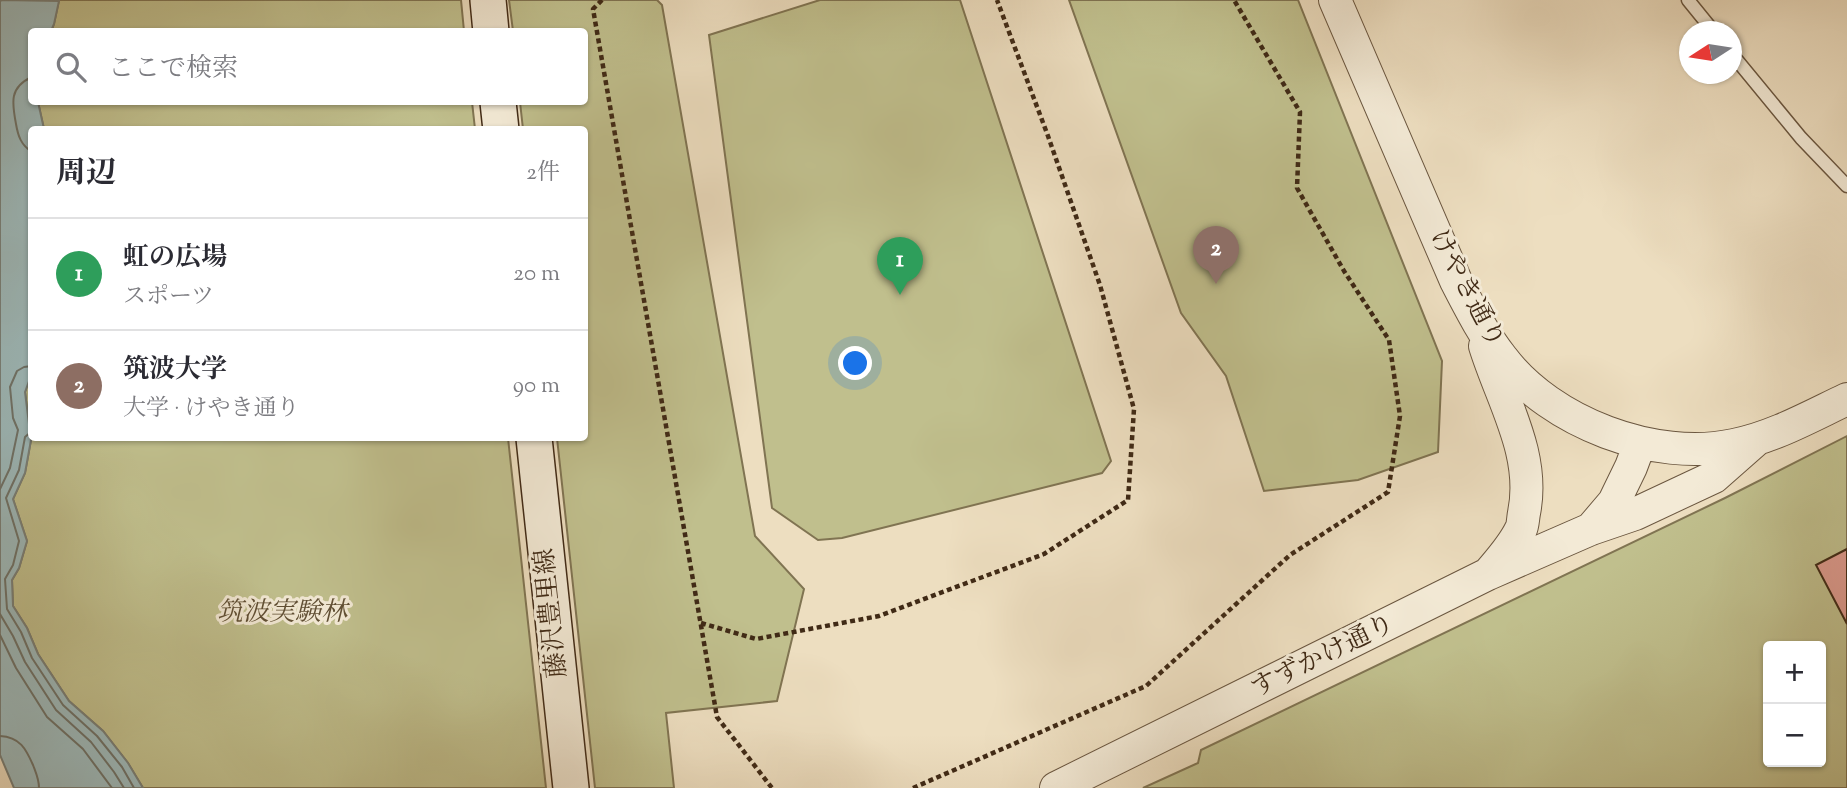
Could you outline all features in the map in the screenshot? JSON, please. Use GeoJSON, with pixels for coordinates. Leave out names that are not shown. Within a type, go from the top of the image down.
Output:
{"type":"FeatureCollection","features":[{"type":"Feature","properties":{"kind":"main road"},"geometry":{"type":"LineString","coordinates":[[488,0],[491,28]]}},
{"type":"Feature","properties":{"kind":"main road"},"geometry":{"type":"LineString","coordinates":[[498,105],[501,126]]}},
{"type":"Feature","properties":{"kind":"main road","name":"藤沢豊里線"},"geometry":{"type":"LineString","coordinates":[[534,441],[571,788]]}},
{"type":"Feature","properties":{"kind":"street","name":"けやき通り"},"geometry":{"type":"LineString","coordinates":[[1335,0],[1456,281],[1477,322],[1503,360],[1535,392],[1568,415],[1640,443],[1680,449],[1710,449],[1756,440]]}},
{"type":"Feature","properties":{"kind":"street"},"geometry":{"type":"LineString","coordinates":[[1477,322],[1490,365],[1519,436],[1526,464],[1527,500],[1521,528],[1507,552],[1488,575]]}},
{"type":"Feature","properties":{"kind":"street"},"geometry":{"type":"LineString","coordinates":[[1756,440],[1847,399]]}},
{"type":"Feature","properties":{"kind":"street","name":"すずかけ通り"},"geometry":{"type":"LineString","coordinates":[[1056,788],[1488,575],[1591,529],[1635,514],[1714,477],[1756,440]]}},
{"type":"Feature","properties":{"kind":"street"},"geometry":{"type":"LineString","coordinates":[[1591,529],[1614,502],[1640,443]]}},
{"type":"Feature","properties":{"kind":"lane"},"geometry":{"type":"LineString","coordinates":[[1688,0],[1705,21]]}},
{"type":"Feature","properties":{"kind":"lane"},"geometry":{"type":"LineString","coordinates":[[1742,66],[1801,138],[1847,186]]}},
{"type":"Feature","properties":{"kind":"path"},"geometry":{"type":"LineString","coordinates":[[603,0],[593,9],[717,717],[772,788]]}},
{"type":"Feature","properties":{"kind":"path"},"geometry":{"type":"LineString","coordinates":[[701,623],[756,639],[879,616],[1044,554],[1128,500],[1134,409],[1100,285],[997,0]]}},
{"type":"Feature","properties":{"kind":"path"},"geometry":{"type":"LineString","coordinates":[[913,788],[1146,686],[1290,555],[1388,492],[1400,416],[1389,340],[1344,271],[1297,188],[1300,112],[1234,0]]}},
{"type":"Feature","properties":{"kind":"green space"},"geometry":{"type":"Polygon","coordinates":[[[59,0],[461,0],[464,28],[52,28],[59,0]]]}},
{"type":"Feature","properties":{"kind":"green space"},"geometry":{"type":"Polygon","coordinates":[[[509,0],[657,0],[662,5],[755,536],[804,589],[777,701],[666,713],[674,788],[595,788],[557,441],[588,441],[588,126],[523,126],[520,105],[588,105],[588,28],[513,28],[509,0]]]}},
{"type":"Feature","properties":{"kind":"green space"},"geometry":{"type":"Polygon","coordinates":[[[820,0],[960,0],[1111,461],[1102,473],[842,538],[818,540],[772,508],[709,35],[820,0]]]}},
{"type":"Feature","properties":{"kind":"green space"},"geometry":{"type":"Polygon","coordinates":[[[1069,0],[1298,0],[1442,361],[1438,452],[1358,480],[1264,491],[1226,376],[1181,313],[1069,0]]]}},
{"type":"Feature","properties":{"kind":"green space"},"geometry":{"type":"Polygon","coordinates":[[[39,105],[472,105],[475,126],[43,126],[39,105]]]}},
{"type":"Feature","properties":{"kind":"green space","name":"筑波実験林"},"geometry":{"type":"Polygon","coordinates":[[[28,382],[28,416],[25,392],[28,382]]]}},
{"type":"Feature","properties":{"kind":"green space"},"geometry":{"type":"Polygon","coordinates":[[[1847,436],[1847,788],[1143,788],[1198,763],[1201,750],[1725,498],[1847,436]]]}},
{"type":"Feature","properties":{"kind":"green space","name":"筑波実験林"},"geometry":{"type":"Polygon","coordinates":[[[31,441],[508,441],[546,788],[143,788],[103,731],[69,701],[38,654],[27,628],[13,606],[12,580],[19,568],[27,541],[13,499],[25,473],[31,441]]]}},
{"type":"Feature","properties":{"kind":"water"},"geometry":{"type":"Polygon","coordinates":[[[0,1],[59,1],[52,28],[28,28],[28,105],[39,105],[43,126],[28,126],[28,384],[25,392],[28,441],[31,441],[25,473],[13,499],[27,541],[19,568],[12,580],[13,606],[27,628],[38,654],[69,701],[103,731],[143,788],[14,788],[0,755],[0,1]]]}},
{"type":"Feature","properties":{"kind":"building"},"geometry":{"type":"Polygon","coordinates":[[[1847,549],[1847,624],[1816,565],[1847,549]]]}},
{"type":"Feature","properties":{"kind":"place","name":"筑波大学"},"geometry":{"type":"Point","coordinates":[1216,284]}},
{"type":"Feature","properties":{"kind":"place","name":"虹の広場"},"geometry":{"type":"Point","coordinates":[900,295]}}]}
